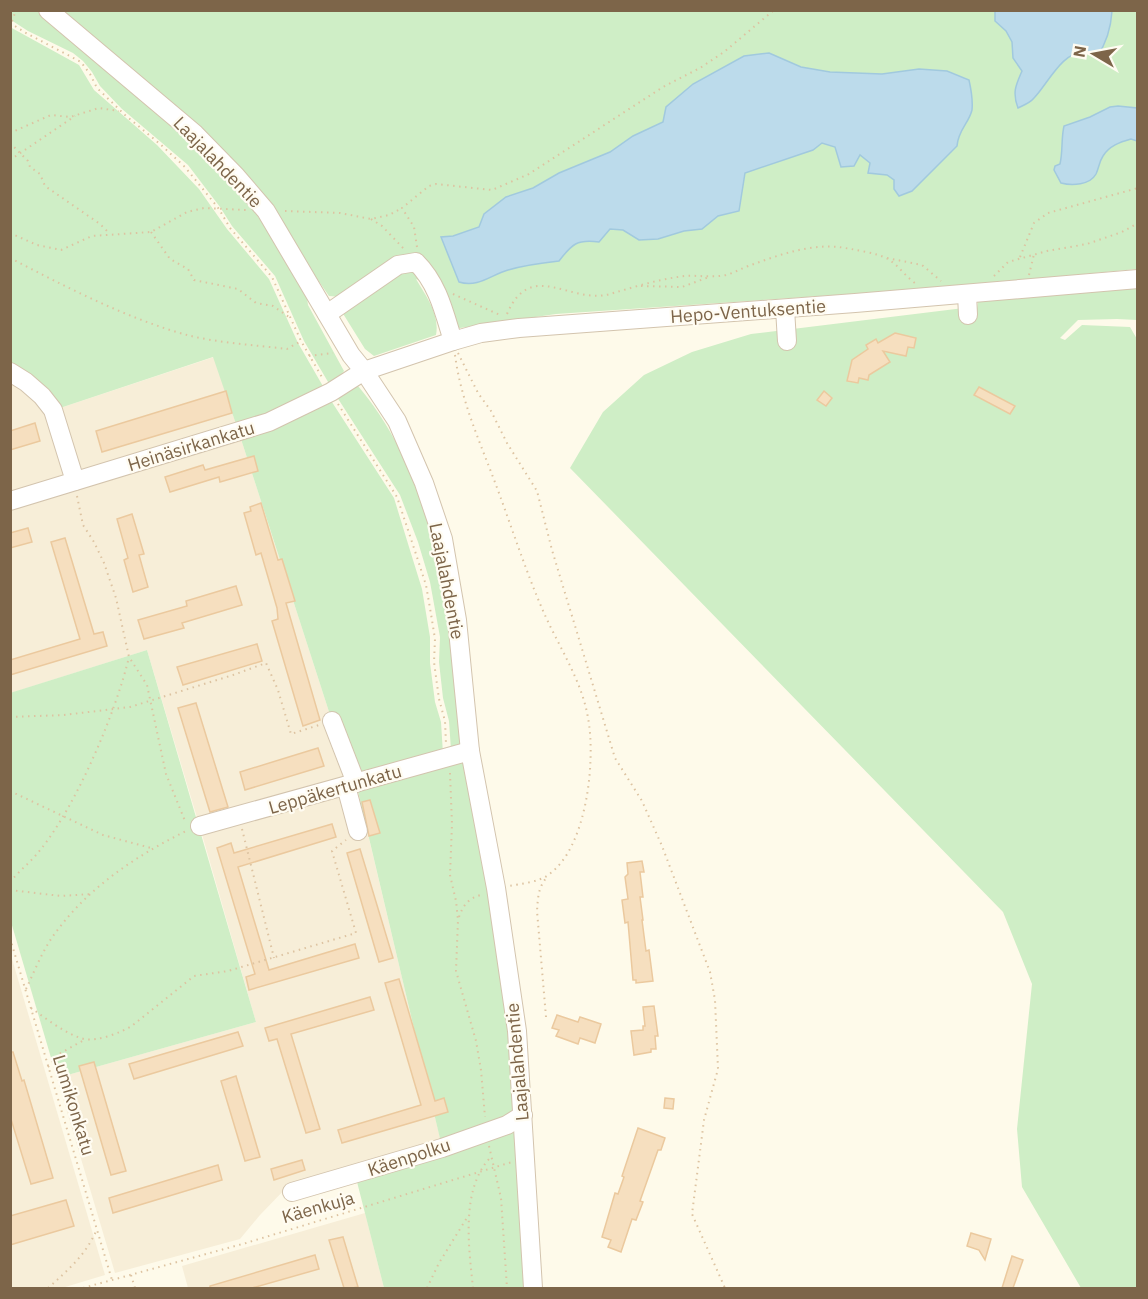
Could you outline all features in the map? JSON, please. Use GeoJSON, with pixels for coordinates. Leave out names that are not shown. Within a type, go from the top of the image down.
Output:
{"type":"FeatureCollection","features":[{"type":"Feature","properties":{"kind":"street","name":"Laajalahdentie"},"geometry":{"type":"LineString","coordinates":[[48,10],[195,134],[266,211],[351,355],[364,370],[397,421],[424,483],[443,538],[457,620],[470,751],[496,888],[517,1031],[533,1288]]}},
{"type":"Feature","properties":{"kind":"street"},"geometry":{"type":"LineString","coordinates":[[327,314],[398,265],[416,262],[427,273],[440,296],[453,341]]}},
{"type":"Feature","properties":{"kind":"street","name":"Hepo-Ventuksentie"},"geometry":{"type":"LineString","coordinates":[[364,370],[481,333],[519,328],[1136,280]]}},
{"type":"Feature","properties":{"kind":"street"},"geometry":{"type":"LineString","coordinates":[[968,315],[973,293]]}},
{"type":"Feature","properties":{"kind":"street"},"geometry":{"type":"LineString","coordinates":[[785,309],[787,341]]}},
{"type":"Feature","properties":{"kind":"street","name":"Heinäsirkankatu"},"geometry":{"type":"LineString","coordinates":[[10,501],[269,422],[331,392],[364,370]]}},
{"type":"Feature","properties":{"kind":"street"},"geometry":{"type":"LineString","coordinates":[[10,372],[42,396],[53,410],[75,481]]}},
{"type":"Feature","properties":{"kind":"street"},"geometry":{"type":"LineString","coordinates":[[332,721],[351,784],[358,831]]}},
{"type":"Feature","properties":{"kind":"street","name":"Leppäkertunkatu"},"geometry":{"type":"LineString","coordinates":[[194,828],[470,751]]}},
{"type":"Feature","properties":{"kind":"street","name":"Käenpolku"},"geometry":{"type":"LineString","coordinates":[[292,1192],[442,1148],[507,1125],[523,1115]]}},
{"type":"Feature","properties":{"kind":"path"},"geometry":{"type":"LineString","coordinates":[[16,10],[11,25],[81,62],[97,88],[185,167],[219,209],[230,228],[272,278],[309,356],[397,497],[426,585],[435,639],[435,672],[445,721],[448,756],[452,824],[450,875],[458,920],[456,971],[468,1008],[481,1070],[485,1132],[501,1198],[507,1288]]}},
{"type":"Feature","properties":{"kind":"path"},"geometry":{"type":"LineString","coordinates":[[371,219],[389,214],[429,186],[436,184],[492,190],[529,174],[663,87],[700,68],[724,52],[774,10]]}},
{"type":"Feature","properties":{"kind":"path"},"geometry":{"type":"LineString","coordinates":[[10,133],[46,116],[70,117],[99,108],[120,111]]}},
{"type":"Feature","properties":{"kind":"path"},"geometry":{"type":"LineString","coordinates":[[10,160],[78,114]]}},
{"type":"Feature","properties":{"kind":"path"},"geometry":{"type":"LineString","coordinates":[[10,143],[28,161],[30,167],[40,174],[45,186],[100,224],[110,234]]}},
{"type":"Feature","properties":{"kind":"path"},"geometry":{"type":"LineString","coordinates":[[1020,258],[1034,223],[1048,213],[1137,188]]}},
{"type":"Feature","properties":{"kind":"path"},"geometry":{"type":"LineString","coordinates":[[10,233],[37,245],[61,250],[92,237],[151,232],[187,212],[204,207],[340,213],[371,219],[382,226],[416,262]]}},
{"type":"Feature","properties":{"kind":"path"},"geometry":{"type":"LineString","coordinates":[[402,207],[414,227],[417,246],[416,262]]}},
{"type":"Feature","properties":{"kind":"path"},"geometry":{"type":"LineString","coordinates":[[973,293],[1008,262],[1034,254],[1088,244],[1137,223]]}},
{"type":"Feature","properties":{"kind":"path"},"geometry":{"type":"LineString","coordinates":[[151,232],[170,259],[188,269],[194,280],[238,290],[256,303],[273,306],[291,319]]}},
{"type":"Feature","properties":{"kind":"path"},"geometry":{"type":"LineString","coordinates":[[431,280],[454,295],[507,316],[513,302],[524,289],[543,285],[562,288],[586,296],[606,295],[684,276],[729,275],[779,255],[811,248],[838,247],[922,265],[944,283]]}},
{"type":"Feature","properties":{"kind":"path"},"geometry":{"type":"LineString","coordinates":[[1026,288],[1034,254]]}},
{"type":"Feature","properties":{"kind":"path"},"geometry":{"type":"LineString","coordinates":[[10,258],[68,288],[188,335],[287,349],[301,340]]}},
{"type":"Feature","properties":{"kind":"path"},"geometry":{"type":"LineString","coordinates":[[887,258],[931,297]]}},
{"type":"Feature","properties":{"kind":"path"},"geometry":{"type":"LineString","coordinates":[[636,286],[682,287],[711,276]]}},
{"type":"Feature","properties":{"kind":"path"},"geometry":{"type":"LineString","coordinates":[[453,341],[467,412],[482,447],[533,589],[576,680],[588,717],[591,774],[583,810],[574,844],[541,884],[537,911],[546,1017]]}},
{"type":"Feature","properties":{"kind":"path"},"geometry":{"type":"LineString","coordinates":[[453,341],[478,393],[491,411],[507,443],[537,491],[552,550],[615,758],[642,801],[662,846],[710,972],[715,1000],[718,1070],[704,1120],[692,1214],[725,1288]]}},
{"type":"Feature","properties":{"kind":"path"},"geometry":{"type":"LineString","coordinates":[[309,356],[334,352],[351,355]]}},
{"type":"Feature","properties":{"kind":"path"},"geometry":{"type":"LineString","coordinates":[[26,989],[41,956],[56,932],[91,894],[121,868],[151,848],[194,828],[166,774],[147,685],[129,657],[121,616],[104,563],[83,525],[75,481]]}},
{"type":"Feature","properties":{"kind":"path"},"geometry":{"type":"LineString","coordinates":[[10,882],[42,848],[62,817],[92,758],[125,674],[129,657]]}},
{"type":"Feature","properties":{"kind":"path"},"geometry":{"type":"LineString","coordinates":[[10,717],[29,718],[130,708],[266,663],[278,690],[291,734],[332,721]]}},
{"type":"Feature","properties":{"kind":"path"},"geometry":{"type":"LineString","coordinates":[[10,791],[104,835],[151,848]]}},
{"type":"Feature","properties":{"kind":"path"},"geometry":{"type":"LineString","coordinates":[[239,815],[273,958]]}},
{"type":"Feature","properties":{"kind":"path"},"geometry":{"type":"LineString","coordinates":[[48,1067],[59,1054],[86,1040],[123,1032],[148,1015],[194,976],[228,971],[356,933],[332,851],[358,831]]}},
{"type":"Feature","properties":{"kind":"path"},"geometry":{"type":"LineString","coordinates":[[458,920],[462,907],[473,897],[496,888],[548,876]]}},
{"type":"Feature","properties":{"kind":"path"},"geometry":{"type":"LineString","coordinates":[[10,890],[61,896],[91,894]]}},
{"type":"Feature","properties":{"kind":"path","name":"Lumikonkatu"},"geometry":{"type":"LineString","coordinates":[[10,938],[112,1280]]}},
{"type":"Feature","properties":{"kind":"path"},"geometry":{"type":"LineString","coordinates":[[31,1008],[52,1024],[86,1040]]}},
{"type":"Feature","properties":{"kind":"path"},"geometry":{"type":"LineString","coordinates":[[427,1288],[439,1263],[466,1222],[475,1185],[483,1165],[491,1157]]}},
{"type":"Feature","properties":{"kind":"path","name":"Käenkuja"},"geometry":{"type":"LineString","coordinates":[[83,1288],[481,1173],[524,1158]]}},
{"type":"Feature","properties":{"kind":"path"},"geometry":{"type":"LineString","coordinates":[[469,1213],[472,1288]]}},
{"type":"Feature","properties":{"kind":"path"},"geometry":{"type":"LineString","coordinates":[[48,1288],[84,1255],[97,1228]]}},
{"type":"Feature","properties":{"kind":"path"},"geometry":{"type":"LineString","coordinates":[[131,1275],[135,1288]]}},
{"type":"Feature","properties":{"kind":"shaded area"},"geometry":{"type":"Polygon","coordinates":[[[214,357],[237,427],[78,476],[57,409],[214,357]]]}},
{"type":"Feature","properties":{"kind":"shaded area"},"geometry":{"type":"Polygon","coordinates":[[[11,378],[48,413],[70,478],[11,496],[11,378]]]}},
{"type":"Feature","properties":{"kind":"shaded area"},"geometry":{"type":"Polygon","coordinates":[[[240,436],[332,721],[354,778],[198,821],[147,650],[11,693],[11,506],[240,436]]]}},
{"type":"Feature","properties":{"kind":"shaded area"},"geometry":{"type":"Polygon","coordinates":[[[357,788],[441,1142],[289,1185],[240,1239],[115,1273],[57,1078],[256,1022],[201,831],[357,788]]]}},
{"type":"Feature","properties":{"kind":"shaded area"},"geometry":{"type":"Polygon","coordinates":[[[10,952],[105,1275],[62,1288],[11,1288],[10,952]]]}},
{"type":"Feature","properties":{"kind":"shaded area"},"geometry":{"type":"Polygon","coordinates":[[[365,1213],[384,1288],[188,1288],[182,1266],[365,1213]]]}},
{"type":"Feature","properties":{"kind":"green space"},"geometry":{"type":"Polygon","coordinates":[[[10,11],[38,11],[130,86],[232,180],[279,246],[306,290],[308,305],[344,371],[331,387],[304,341],[275,276],[232,226],[188,165],[122,109],[100,86],[83,61],[73,53],[11,20],[10,11]]]}},
{"type":"Feature","properties":{"kind":"green space"},"geometry":{"type":"Polygon","coordinates":[[[60,11],[1137,11],[1137,269],[939,288],[556,314],[453,329],[435,287],[416,279],[434,313],[436,335],[374,356],[365,349],[342,312],[401,273],[381,265],[342,297],[329,296],[266,205],[60,11]]]}},
{"type":"Feature","properties":{"kind":"green space"},"geometry":{"type":"Polygon","coordinates":[[[10,27],[79,65],[94,90],[157,145],[199,189],[227,229],[269,279],[298,343],[324,388],[237,427],[213,357],[57,409],[11,368],[10,27]]]}},
{"type":"Feature","properties":{"kind":"green space"},"geometry":{"type":"Polygon","coordinates":[[[1137,279],[1137,320],[1078,320],[1060,338],[1065,340],[1082,325],[1130,327],[1137,339],[1137,1288],[1081,1288],[1022,1187],[1017,1129],[1032,984],[1003,912],[570,468],[603,412],[644,375],[692,352],[751,334],[972,307],[977,309],[979,293],[1137,279]]]}},
{"type":"Feature","properties":{"kind":"green space"},"geometry":{"type":"Polygon","coordinates":[[[358,386],[386,425],[408,466],[437,556],[453,650],[463,744],[451,750],[449,721],[443,698],[439,662],[440,637],[430,582],[418,542],[400,495],[335,394],[358,386]]]}},
{"type":"Feature","properties":{"kind":"green space"},"geometry":{"type":"Polygon","coordinates":[[[330,399],[394,498],[422,589],[430,637],[430,663],[435,702],[441,722],[443,754],[354,778],[332,721],[240,436],[330,399]]]}},
{"type":"Feature","properties":{"kind":"green space"},"geometry":{"type":"Polygon","coordinates":[[[147,650],[256,1022],[57,1078],[11,922],[10,693],[147,650]]]}},
{"type":"Feature","properties":{"kind":"green space"},"geometry":{"type":"Polygon","coordinates":[[[470,751],[496,888],[533,1288],[384,1288],[355,1174],[442,1147],[356,783],[470,751]]]}},
{"type":"Feature","properties":{"kind":"water"},"geometry":{"type":"Polygon","coordinates":[[[995,11],[1112,11],[1108,35],[1097,57],[1085,52],[1070,57],[1056,69],[1032,100],[1018,108],[1015,89],[1022,71],[1013,58],[1012,42],[1006,31],[995,21],[995,11]]]}},
{"type":"Feature","properties":{"kind":"water"},"geometry":{"type":"Polygon","coordinates":[[[769,53],[801,67],[830,72],[882,74],[919,69],[947,71],[969,80],[972,110],[959,135],[957,146],[912,191],[899,196],[894,189],[894,180],[887,175],[868,173],[870,163],[860,155],[854,166],[841,167],[835,147],[822,143],[813,150],[745,173],[739,211],[718,216],[702,229],[684,231],[658,239],[639,240],[623,230],[610,229],[599,242],[585,241],[576,244],[559,261],[514,268],[478,282],[459,282],[441,237],[453,236],[479,227],[484,214],[506,197],[533,188],[559,173],[610,152],[633,136],[663,122],[666,107],[693,84],[744,56],[769,53]]]}},
{"type":"Feature","properties":{"kind":"water"},"geometry":{"type":"Polygon","coordinates":[[[1110,107],[1137,108],[1137,141],[1127,140],[1108,150],[1096,174],[1090,180],[1075,184],[1061,183],[1054,170],[1055,166],[1060,164],[1064,126],[1110,107]]]}},
{"type":"Feature","properties":{"kind":"building"},"geometry":{"type":"Polygon","coordinates":[[[895,333],[916,338],[914,348],[908,347],[906,356],[883,351],[890,362],[869,375],[868,380],[859,378],[858,383],[847,381],[852,360],[868,349],[866,345],[876,339],[878,343],[895,333]]]}},
{"type":"Feature","properties":{"kind":"building"},"geometry":{"type":"Polygon","coordinates":[[[979,387],[1015,406],[1010,414],[974,395],[979,387]]]}},
{"type":"Feature","properties":{"kind":"building"},"geometry":{"type":"Polygon","coordinates":[[[226,391],[232,413],[102,452],[96,431],[226,391]]]}},
{"type":"Feature","properties":{"kind":"building"},"geometry":{"type":"Polygon","coordinates":[[[824,391],[832,398],[826,406],[817,400],[824,391]]]}},
{"type":"Feature","properties":{"kind":"building"},"geometry":{"type":"Polygon","coordinates":[[[35,423],[40,441],[10,450],[10,431],[35,423]]]}},
{"type":"Feature","properties":{"kind":"building"},"geometry":{"type":"Polygon","coordinates":[[[254,456],[258,471],[220,482],[219,477],[170,492],[165,477],[203,465],[205,470],[254,456]]]}},
{"type":"Feature","properties":{"kind":"building"},"geometry":{"type":"Polygon","coordinates":[[[261,503],[278,560],[282,559],[295,601],[286,603],[320,720],[303,726],[272,621],[278,619],[277,608],[261,553],[256,555],[244,513],[251,511],[250,507],[261,503]]]}},
{"type":"Feature","properties":{"kind":"building"},"geometry":{"type":"Polygon","coordinates":[[[132,514],[144,554],[139,555],[148,587],[133,592],[124,560],[128,558],[117,519],[132,514]]]}},
{"type":"Feature","properties":{"kind":"building"},"geometry":{"type":"Polygon","coordinates":[[[28,528],[32,542],[10,548],[10,533],[28,528]]]}},
{"type":"Feature","properties":{"kind":"building"},"geometry":{"type":"Polygon","coordinates":[[[65,538],[94,634],[103,632],[107,646],[10,675],[10,660],[80,639],[51,542],[65,538]]]}},
{"type":"Feature","properties":{"kind":"building"},"geometry":{"type":"Polygon","coordinates":[[[236,586],[242,605],[182,623],[184,628],[144,639],[138,620],[187,606],[186,601],[236,586]]]}},
{"type":"Feature","properties":{"kind":"building"},"geometry":{"type":"Polygon","coordinates":[[[257,644],[262,661],[183,685],[177,667],[257,644]]]}},
{"type":"Feature","properties":{"kind":"building"},"geometry":{"type":"Polygon","coordinates":[[[196,703],[228,807],[210,812],[178,708],[196,703]]]}},
{"type":"Feature","properties":{"kind":"building"},"geometry":{"type":"Polygon","coordinates":[[[318,748],[324,766],[245,790],[240,772],[318,748]]]}},
{"type":"Feature","properties":{"kind":"building"},"geometry":{"type":"Polygon","coordinates":[[[370,800],[380,833],[369,836],[362,802],[370,800]]]}},
{"type":"Feature","properties":{"kind":"building"},"geometry":{"type":"Polygon","coordinates":[[[332,824],[336,837],[238,867],[269,970],[355,944],[359,958],[249,990],[246,977],[255,974],[217,848],[231,843],[234,853],[332,824]]]}},
{"type":"Feature","properties":{"kind":"building"},"geometry":{"type":"Polygon","coordinates":[[[360,849],[393,958],[379,962],[347,853],[360,849]]]}},
{"type":"Feature","properties":{"kind":"building"},"geometry":{"type":"Polygon","coordinates":[[[642,861],[644,872],[640,872],[643,897],[640,897],[642,920],[653,981],[636,983],[636,980],[633,980],[628,922],[625,923],[622,900],[628,899],[625,877],[628,874],[627,863],[642,861]]]}},
{"type":"Feature","properties":{"kind":"building"},"geometry":{"type":"Polygon","coordinates":[[[399,979],[435,1101],[444,1098],[448,1112],[342,1143],[338,1130],[421,1105],[385,983],[399,979]]]}},
{"type":"Feature","properties":{"kind":"building"},"geometry":{"type":"Polygon","coordinates":[[[370,997],[374,1010],[291,1034],[320,1129],[306,1133],[277,1039],[269,1041],[265,1028],[370,997]]]}},
{"type":"Feature","properties":{"kind":"building"},"geometry":{"type":"Polygon","coordinates":[[[654,1006],[658,1036],[655,1036],[656,1049],[634,1055],[631,1031],[643,1030],[645,1026],[643,1007],[654,1006]]]}},
{"type":"Feature","properties":{"kind":"building"},"geometry":{"type":"Polygon","coordinates":[[[557,1015],[578,1022],[580,1017],[601,1024],[595,1043],[580,1038],[578,1044],[556,1036],[559,1030],[552,1028],[557,1015]]]}},
{"type":"Feature","properties":{"kind":"building"},"geometry":{"type":"Polygon","coordinates":[[[238,1032],[243,1046],[134,1079],[129,1064],[238,1032]]]}},
{"type":"Feature","properties":{"kind":"building"},"geometry":{"type":"Polygon","coordinates":[[[10,1052],[13,1052],[22,1081],[24,1080],[53,1178],[31,1184],[10,1116],[10,1052]]]}},
{"type":"Feature","properties":{"kind":"building"},"geometry":{"type":"Polygon","coordinates":[[[94,1062],[126,1171],[111,1175],[79,1066],[94,1062]]]}},
{"type":"Feature","properties":{"kind":"building"},"geometry":{"type":"Polygon","coordinates":[[[236,1076],[260,1157],[245,1161],[221,1081],[236,1076]]]}},
{"type":"Feature","properties":{"kind":"building"},"geometry":{"type":"Polygon","coordinates":[[[665,1098],[674,1099],[673,1109],[664,1108],[665,1098]]]}},
{"type":"Feature","properties":{"kind":"building"},"geometry":{"type":"Polygon","coordinates":[[[638,1128],[665,1138],[661,1150],[658,1150],[640,1201],[643,1202],[636,1220],[632,1219],[621,1252],[608,1247],[611,1240],[602,1237],[615,1193],[618,1194],[624,1177],[622,1176],[638,1128]]]}},
{"type":"Feature","properties":{"kind":"building"},"geometry":{"type":"Polygon","coordinates":[[[302,1160],[305,1170],[274,1180],[271,1169],[302,1160]]]}},
{"type":"Feature","properties":{"kind":"building"},"geometry":{"type":"Polygon","coordinates":[[[218,1165],[222,1180],[113,1213],[109,1198],[218,1165]]]}},
{"type":"Feature","properties":{"kind":"building"},"geometry":{"type":"Polygon","coordinates":[[[66,1200],[74,1226],[10,1245],[10,1216],[66,1200]]]}},
{"type":"Feature","properties":{"kind":"building"},"geometry":{"type":"Polygon","coordinates":[[[971,1233],[991,1239],[985,1260],[979,1250],[967,1246],[971,1233]]]}},
{"type":"Feature","properties":{"kind":"building"},"geometry":{"type":"Polygon","coordinates":[[[343,1237],[358,1287],[344,1288],[329,1240],[343,1237]]]}},
{"type":"Feature","properties":{"kind":"building"},"geometry":{"type":"Polygon","coordinates":[[[315,1255],[319,1269],[252,1288],[210,1288],[210,1286],[315,1255]]]}},
{"type":"Feature","properties":{"kind":"building"},"geometry":{"type":"Polygon","coordinates":[[[1012,1256],[1023,1260],[1013,1288],[1002,1288],[1012,1256]]]}}]}
